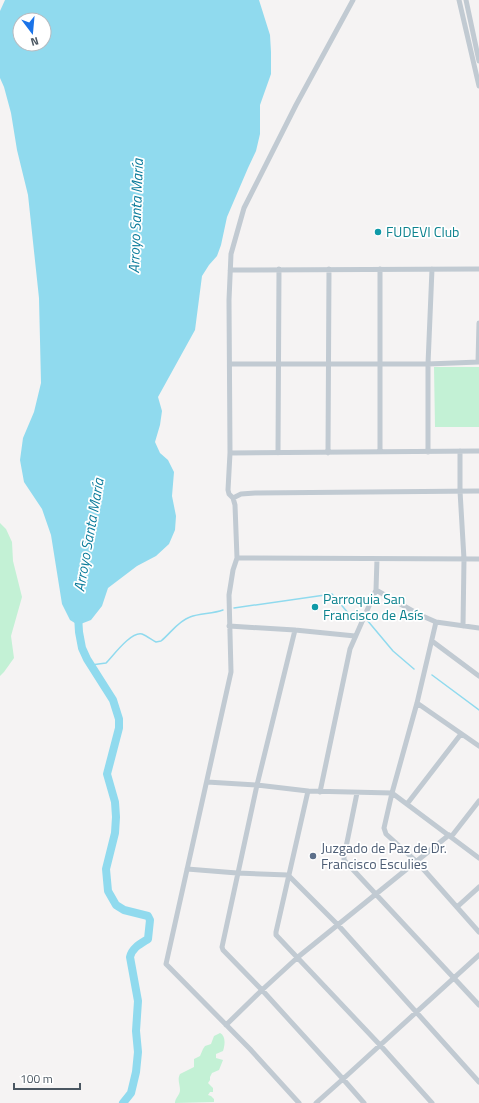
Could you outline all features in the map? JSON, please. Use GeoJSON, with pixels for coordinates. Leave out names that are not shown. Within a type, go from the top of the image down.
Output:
{"type":"FeatureCollection","features":[{"type":"Feature","properties":{"kind":"street"},"geometry":{"type":"LineString","coordinates":[[299,1103],[250,1049],[166,964],[230,672],[229,587],[237,558],[236,517],[233,498],[229,494],[228,490],[230,453],[231,254],[244,208],[296,105],[353,0]]}},
{"type":"Feature","properties":{"kind":"street"},"geometry":{"type":"LineString","coordinates":[[459,0],[479,84]]}},
{"type":"Feature","properties":{"kind":"street"},"geometry":{"type":"LineString","coordinates":[[466,0],[479,61]]}},
{"type":"Feature","properties":{"kind":"street"},"geometry":{"type":"LineString","coordinates":[[466,30],[479,26]]}},
{"type":"Feature","properties":{"kind":"street"},"geometry":{"type":"LineString","coordinates":[[230,270],[479,268]]}},
{"type":"Feature","properties":{"kind":"street"},"geometry":{"type":"LineString","coordinates":[[278,453],[279,269]]}},
{"type":"Feature","properties":{"kind":"street"},"geometry":{"type":"LineString","coordinates":[[328,269],[328,452]]}},
{"type":"Feature","properties":{"kind":"street"},"geometry":{"type":"LineString","coordinates":[[380,269],[380,452]]}},
{"type":"Feature","properties":{"kind":"street"},"geometry":{"type":"LineString","coordinates":[[428,452],[428,364],[432,269]]}},
{"type":"Feature","properties":{"kind":"street"},"geometry":{"type":"LineString","coordinates":[[230,364],[428,364],[479,362],[479,323]]}},
{"type":"Feature","properties":{"kind":"street"},"geometry":{"type":"LineString","coordinates":[[460,451],[460,491],[464,559],[463,626]]}},
{"type":"Feature","properties":{"kind":"street"},"geometry":{"type":"LineString","coordinates":[[230,453],[479,451]]}},
{"type":"Feature","properties":{"kind":"street"},"geometry":{"type":"LineString","coordinates":[[233,498],[241,494],[255,493],[479,490]]}},
{"type":"Feature","properties":{"kind":"street"},"geometry":{"type":"LineString","coordinates":[[237,558],[479,559]]}},
{"type":"Feature","properties":{"kind":"street"},"geometry":{"type":"LineString","coordinates":[[320,792],[350,649],[376,590],[377,559]]}},
{"type":"Feature","properties":{"kind":"street"},"geometry":{"type":"LineString","coordinates":[[376,590],[418,614],[436,622],[479,628]]}},
{"type":"Feature","properties":{"kind":"street"},"geometry":{"type":"LineString","coordinates":[[436,622],[417,703],[384,828],[386,834],[417,862],[479,932]]}},
{"type":"Feature","properties":{"kind":"street"},"geometry":{"type":"LineString","coordinates":[[229,626],[295,630],[355,636]]}},
{"type":"Feature","properties":{"kind":"street"},"geometry":{"type":"LineString","coordinates":[[295,630],[256,785],[222,947],[223,950],[262,990],[364,1103]]}},
{"type":"Feature","properties":{"kind":"street"},"geometry":{"type":"LineString","coordinates":[[432,641],[479,676]]}},
{"type":"Feature","properties":{"kind":"street"},"geometry":{"type":"LineString","coordinates":[[417,703],[479,746]]}},
{"type":"Feature","properties":{"kind":"street"},"geometry":{"type":"LineString","coordinates":[[407,804],[461,734]]}},
{"type":"Feature","properties":{"kind":"street"},"geometry":{"type":"LineString","coordinates":[[207,782],[256,785],[320,792],[392,793],[479,858]]}},
{"type":"Feature","properties":{"kind":"street"},"geometry":{"type":"LineString","coordinates":[[308,791],[288,875],[276,935],[380,1045],[432,1103]]}},
{"type":"Feature","properties":{"kind":"street"},"geometry":{"type":"LineString","coordinates":[[357,793],[344,860],[479,1005]]}},
{"type":"Feature","properties":{"kind":"street"},"geometry":{"type":"LineString","coordinates":[[226,1025],[298,957],[375,894],[450,836],[479,801]]}},
{"type":"Feature","properties":{"kind":"street"},"geometry":{"type":"LineString","coordinates":[[186,869],[288,875],[338,925],[479,1082]]}},
{"type":"Feature","properties":{"kind":"street"},"geometry":{"type":"LineString","coordinates":[[457,907],[479,887]]}},
{"type":"Feature","properties":{"kind":"street"},"geometry":{"type":"LineString","coordinates":[[316,1103],[479,955]]}},
{"type":"Feature","properties":{"kind":"green space"},"geometry":{"type":"Polygon","coordinates":[[[434,367],[479,367],[479,427],[435,427],[434,367]]]}},
{"type":"Feature","properties":{"kind":"green space"},"geometry":{"type":"Polygon","coordinates":[[[0,523],[6,529],[12,542],[13,561],[22,597],[11,636],[14,658],[0,676],[0,523]]]}},
{"type":"Feature","properties":{"kind":"green space"},"geometry":{"type":"Polygon","coordinates":[[[220,1033],[224,1038],[224,1046],[223,1051],[216,1054],[216,1058],[223,1060],[219,1070],[212,1073],[208,1083],[213,1088],[213,1092],[210,1092],[208,1095],[214,1099],[214,1102],[175,1103],[180,1092],[180,1074],[194,1067],[194,1059],[200,1056],[205,1046],[211,1044],[214,1036],[220,1033]]]}},
{"type":"Feature","properties":{"kind":"water"},"geometry":{"type":"Polygon","coordinates":[[[5,0],[259,0],[270,35],[271,74],[260,105],[260,134],[256,151],[227,217],[217,256],[202,276],[195,330],[158,397],[162,411],[155,442],[160,453],[168,460],[174,472],[172,496],[176,516],[175,530],[169,544],[156,556],[137,566],[108,588],[102,606],[91,620],[78,625],[70,620],[62,604],[51,535],[42,509],[24,482],[20,460],[23,438],[34,412],[41,383],[39,298],[28,195],[17,150],[11,113],[0,78],[0,11],[5,0]]]}},
{"type":"Feature","properties":{"kind":"waterway"},"geometry":{"type":"LineString","coordinates":[[234,608],[332,594],[349,614],[361,618]]}},
{"type":"Feature","properties":{"kind":"waterway"},"geometry":{"type":"LineString","coordinates":[[91,665],[106,663],[133,636],[142,634],[156,642],[161,641],[186,619],[223,610]]}},
{"type":"Feature","properties":{"kind":"waterway","name":"Arroyo Santa María"},"geometry":{"type":"LineString","coordinates":[[78,615],[82,648],[87,659],[113,700],[119,719],[119,728],[107,774],[115,802],[116,817],[115,833],[106,869],[108,891],[116,905],[124,910],[148,916],[150,920],[148,939],[134,949],[130,957],[138,1001],[136,1031],[138,1052],[136,1072],[131,1093],[123,1103]]}},
{"type":"Feature","properties":{"kind":"waterway"},"geometry":{"type":"LineString","coordinates":[[367,620],[393,651],[414,669]]}},
{"type":"Feature","properties":{"kind":"waterway"},"geometry":{"type":"LineString","coordinates":[[432,675],[479,710]]}},
{"type":"Feature","properties":{"kind":"place","name":"FUDEVI Club"},"geometry":{"type":"Point","coordinates":[378,232]}},
{"type":"Feature","properties":{"kind":"place","name":"Parroquia San Francisco de Asís"},"geometry":{"type":"Point","coordinates":[315,607]}},
{"type":"Feature","properties":{"kind":"place","name":"Juzgado de Paz de Dr. Francisco Esculies"},"geometry":{"type":"Point","coordinates":[313,856]}}]}
